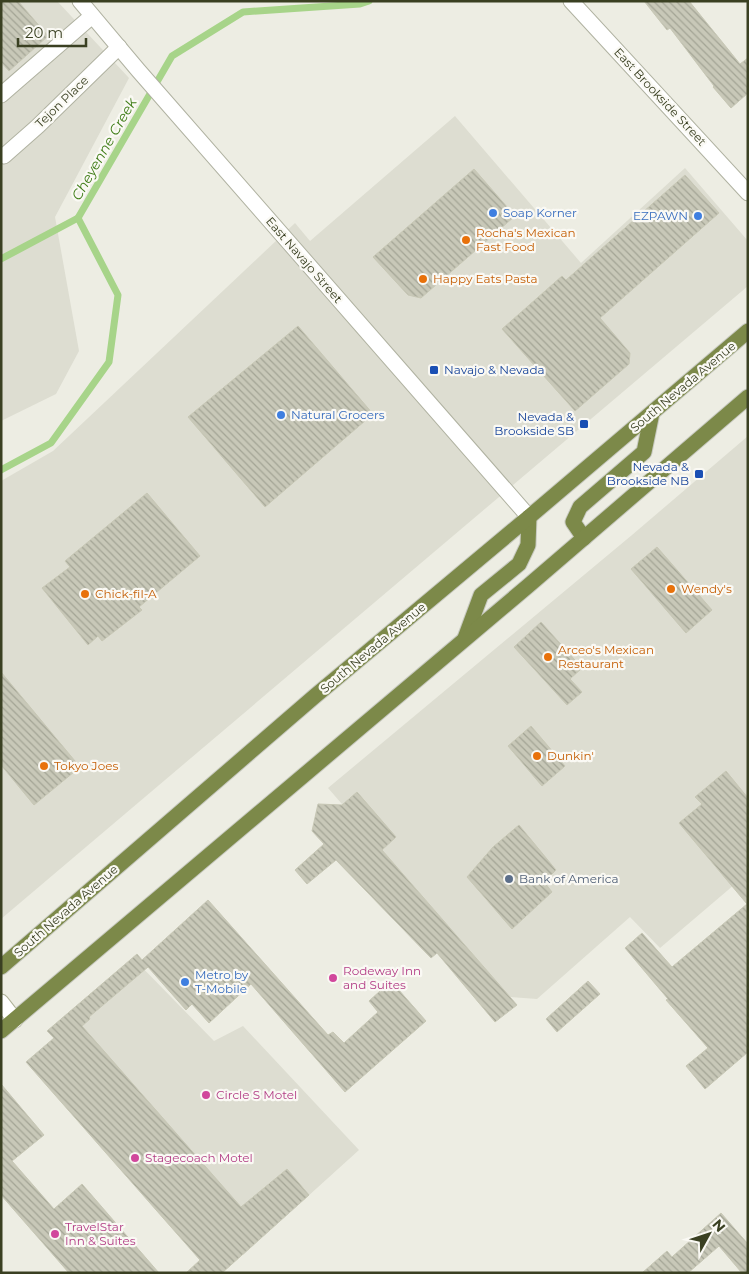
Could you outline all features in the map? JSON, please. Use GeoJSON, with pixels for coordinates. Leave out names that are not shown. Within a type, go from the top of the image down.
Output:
{"type":"FeatureCollection","features":[{"type":"Feature","properties":{"kind":"highway","name":"South Nevada Avenue"},"geometry":{"type":"LineString","coordinates":[[1,967],[315,696],[748,331]]}},
{"type":"Feature","properties":{"kind":"highway"},"geometry":{"type":"LineString","coordinates":[[1,1031],[748,398]]}},
{"type":"Feature","properties":{"kind":"highway"},"geometry":{"type":"LineString","coordinates":[[584,538],[573,522],[580,507],[644,452],[652,413]]}},
{"type":"Feature","properties":{"kind":"highway"},"geometry":{"type":"LineString","coordinates":[[464,640],[481,595],[519,564],[528,545],[529,517]]}},
{"type":"Feature","properties":{"kind":"street","name":"East Navajo Street"},"geometry":{"type":"LineString","coordinates":[[80,1],[138,70],[529,517]]}},
{"type":"Feature","properties":{"kind":"street","name":"East Brookside Street"},"geometry":{"type":"LineString","coordinates":[[572,1],[748,193]]}},
{"type":"Feature","properties":{"kind":"street"},"geometry":{"type":"LineString","coordinates":[[1,95],[92,16]]}},
{"type":"Feature","properties":{"kind":"street","name":"Tejon Place"},"geometry":{"type":"LineString","coordinates":[[4,156],[38,126],[119,47]]}},
{"type":"Feature","properties":{"kind":"street"},"geometry":{"type":"LineString","coordinates":[[1,1002],[15,1020]]}},
{"type":"Feature","properties":{"kind":"shaded area"},"geometry":{"type":"Polygon","coordinates":[[[1,1],[57,1],[129,78],[55,217],[79,351],[56,394],[1,421],[1,1]]]}},
{"type":"Feature","properties":{"kind":"shaded area"},"geometry":{"type":"Polygon","coordinates":[[[455,116],[581,263],[685,168],[748,241],[748,286],[1,919],[1,481],[53,451],[295,223],[310,241],[455,116]]]}},
{"type":"Feature","properties":{"kind":"shaded area"},"geometry":{"type":"Polygon","coordinates":[[[748,436],[748,873],[660,948],[630,917],[537,999],[510,997],[328,788],[748,436]]]}},
{"type":"Feature","properties":{"kind":"shaded area","name":"Circle S Motel"},"geometry":{"type":"Polygon","coordinates":[[[133,958],[214,1041],[243,1026],[359,1150],[243,1255],[47,1031],[133,958]]]}},
{"type":"Feature","properties":{"kind":"building"},"geometry":{"type":"Polygon","coordinates":[[[1,1],[18,1],[48,36],[9,71],[1,62],[1,1]]]}},
{"type":"Feature","properties":{"kind":"building"},"geometry":{"type":"Polygon","coordinates":[[[644,1],[689,1],[740,64],[748,58],[748,93],[731,108],[713,87],[670,28],[667,30],[644,1]]]}},
{"type":"Feature","properties":{"kind":"building"},"geometry":{"type":"Polygon","coordinates":[[[474,169],[515,216],[421,298],[408,295],[373,257],[474,169]]]}},
{"type":"Feature","properties":{"kind":"building"},"geometry":{"type":"Polygon","coordinates":[[[685,175],[719,213],[600,318],[630,353],[629,364],[575,411],[502,329],[562,276],[566,280],[685,175]]]}},
{"type":"Feature","properties":{"kind":"building","name":"Natural Grocers"},"geometry":{"type":"Polygon","coordinates":[[[298,326],[373,414],[265,507],[188,417],[298,326]]]}},
{"type":"Feature","properties":{"kind":"building"},"geometry":{"type":"Polygon","coordinates":[[[147,493],[200,556],[139,607],[142,610],[102,641],[98,636],[88,645],[42,588],[70,567],[65,561],[147,493]]]}},
{"type":"Feature","properties":{"kind":"building","name":"Wendy's"},"geometry":{"type":"Polygon","coordinates":[[[657,547],[712,610],[686,633],[631,569],[657,547]]]}},
{"type":"Feature","properties":{"kind":"building","name":"Arceo's Mexican Restaurant"},"geometry":{"type":"Polygon","coordinates":[[[541,622],[582,668],[570,679],[582,692],[567,705],[514,647],[541,622]]]}},
{"type":"Feature","properties":{"kind":"building"},"geometry":{"type":"Polygon","coordinates":[[[1,672],[80,767],[34,805],[1,765],[1,672]]]}},
{"type":"Feature","properties":{"kind":"building","name":"Dunkin'"},"geometry":{"type":"Polygon","coordinates":[[[531,726],[565,766],[542,786],[508,746],[531,726]]]}},
{"type":"Feature","properties":{"kind":"building"},"geometry":{"type":"Polygon","coordinates":[[[726,771],[748,798],[748,1052],[705,1089],[686,1066],[708,1048],[666,1000],[668,999],[625,948],[642,933],[672,967],[747,904],[679,823],[702,804],[695,797],[726,771]]]}},
{"type":"Feature","properties":{"kind":"building"},"geometry":{"type":"Polygon","coordinates":[[[357,792],[396,837],[382,850],[517,1005],[495,1022],[437,953],[431,958],[336,860],[307,884],[295,870],[324,844],[312,831],[318,804],[342,805],[357,792]]]}},
{"type":"Feature","properties":{"kind":"building","name":"Bank of America"},"geometry":{"type":"Polygon","coordinates":[[[519,825],[556,870],[544,882],[552,892],[512,929],[467,877],[493,847],[519,825]]]}},
{"type":"Feature","properties":{"kind":"building"},"geometry":{"type":"Polygon","coordinates":[[[208,900],[328,1035],[333,1032],[344,1043],[378,1012],[369,1001],[391,981],[426,1021],[345,1092],[251,984],[209,1023],[192,1004],[186,1010],[148,967],[89,1017],[90,1019],[82,1026],[241,1207],[287,1169],[309,1195],[222,1273],[186,1273],[200,1260],[26,1062],[54,1038],[47,1031],[137,954],[142,960],[208,900]]]}},
{"type":"Feature","properties":{"kind":"building"},"geometry":{"type":"Polygon","coordinates":[[[588,981],[600,994],[557,1032],[546,1019],[588,981]]]}},
{"type":"Feature","properties":{"kind":"building"},"geometry":{"type":"Polygon","coordinates":[[[1,1084],[44,1135],[12,1161],[54,1209],[82,1184],[159,1273],[69,1273],[1,1195],[1,1084]]]}},
{"type":"Feature","properties":{"kind":"building"},"geometry":{"type":"Polygon","coordinates":[[[721,1213],[748,1244],[748,1273],[742,1273],[719,1246],[688,1273],[642,1273],[667,1251],[672,1257],[721,1213]]]}},
{"type":"Feature","properties":{"kind":"waterway","name":"Cheyenne Creek"},"geometry":{"type":"LineString","coordinates":[[1,470],[51,443],[109,362],[118,295],[78,218],[172,56],[243,12],[360,4],[369,1]]}},
{"type":"Feature","properties":{"kind":"waterway"},"geometry":{"type":"LineString","coordinates":[[1,259],[78,218]]}},
{"type":"Feature","properties":{"kind":"place","name":"Soap Korner"},"geometry":{"type":"Point","coordinates":[493,213]}},
{"type":"Feature","properties":{"kind":"place","name":"EZPAWN"},"geometry":{"type":"Point","coordinates":[698,216]}},
{"type":"Feature","properties":{"kind":"place","name":"Rocha's Mexican Fast Food"},"geometry":{"type":"Point","coordinates":[466,240]}},
{"type":"Feature","properties":{"kind":"place","name":"Happy Eats Pasta"},"geometry":{"type":"Point","coordinates":[423,279]}},
{"type":"Feature","properties":{"kind":"place","name":"Navajo & Nevada"},"geometry":{"type":"Point","coordinates":[434,370]}},
{"type":"Feature","properties":{"kind":"place","name":"Natural Grocers"},"geometry":{"type":"Point","coordinates":[281,415]}},
{"type":"Feature","properties":{"kind":"place","name":"Nevada & Brookside SB"},"geometry":{"type":"Point","coordinates":[584,424]}},
{"type":"Feature","properties":{"kind":"place","name":"Nevada & Brookside NB"},"geometry":{"type":"Point","coordinates":[699,474]}},
{"type":"Feature","properties":{"kind":"place","name":"Wendy's"},"geometry":{"type":"Point","coordinates":[671,589]}},
{"type":"Feature","properties":{"kind":"place","name":"Chick-fil-A"},"geometry":{"type":"Point","coordinates":[85,594]}},
{"type":"Feature","properties":{"kind":"place","name":"Arceo's Mexican Restaurant"},"geometry":{"type":"Point","coordinates":[548,657]}},
{"type":"Feature","properties":{"kind":"place","name":"Dunkin'"},"geometry":{"type":"Point","coordinates":[537,756]}},
{"type":"Feature","properties":{"kind":"place","name":"Tokyo Joes"},"geometry":{"type":"Point","coordinates":[44,766]}},
{"type":"Feature","properties":{"kind":"place","name":"Bank of America"},"geometry":{"type":"Point","coordinates":[509,879]}},
{"type":"Feature","properties":{"kind":"place","name":"Rodeway Inn and Suites"},"geometry":{"type":"Point","coordinates":[333,978]}},
{"type":"Feature","properties":{"kind":"place","name":"Metro by T-Mobile"},"geometry":{"type":"Point","coordinates":[185,982]}},
{"type":"Feature","properties":{"kind":"place","name":"Circle S Motel"},"geometry":{"type":"Point","coordinates":[206,1095]}},
{"type":"Feature","properties":{"kind":"place","name":"Stagecoach Motel"},"geometry":{"type":"Point","coordinates":[135,1158]}},
{"type":"Feature","properties":{"kind":"place","name":"TravelStar Inn & Suites"},"geometry":{"type":"Point","coordinates":[55,1234]}}]}
